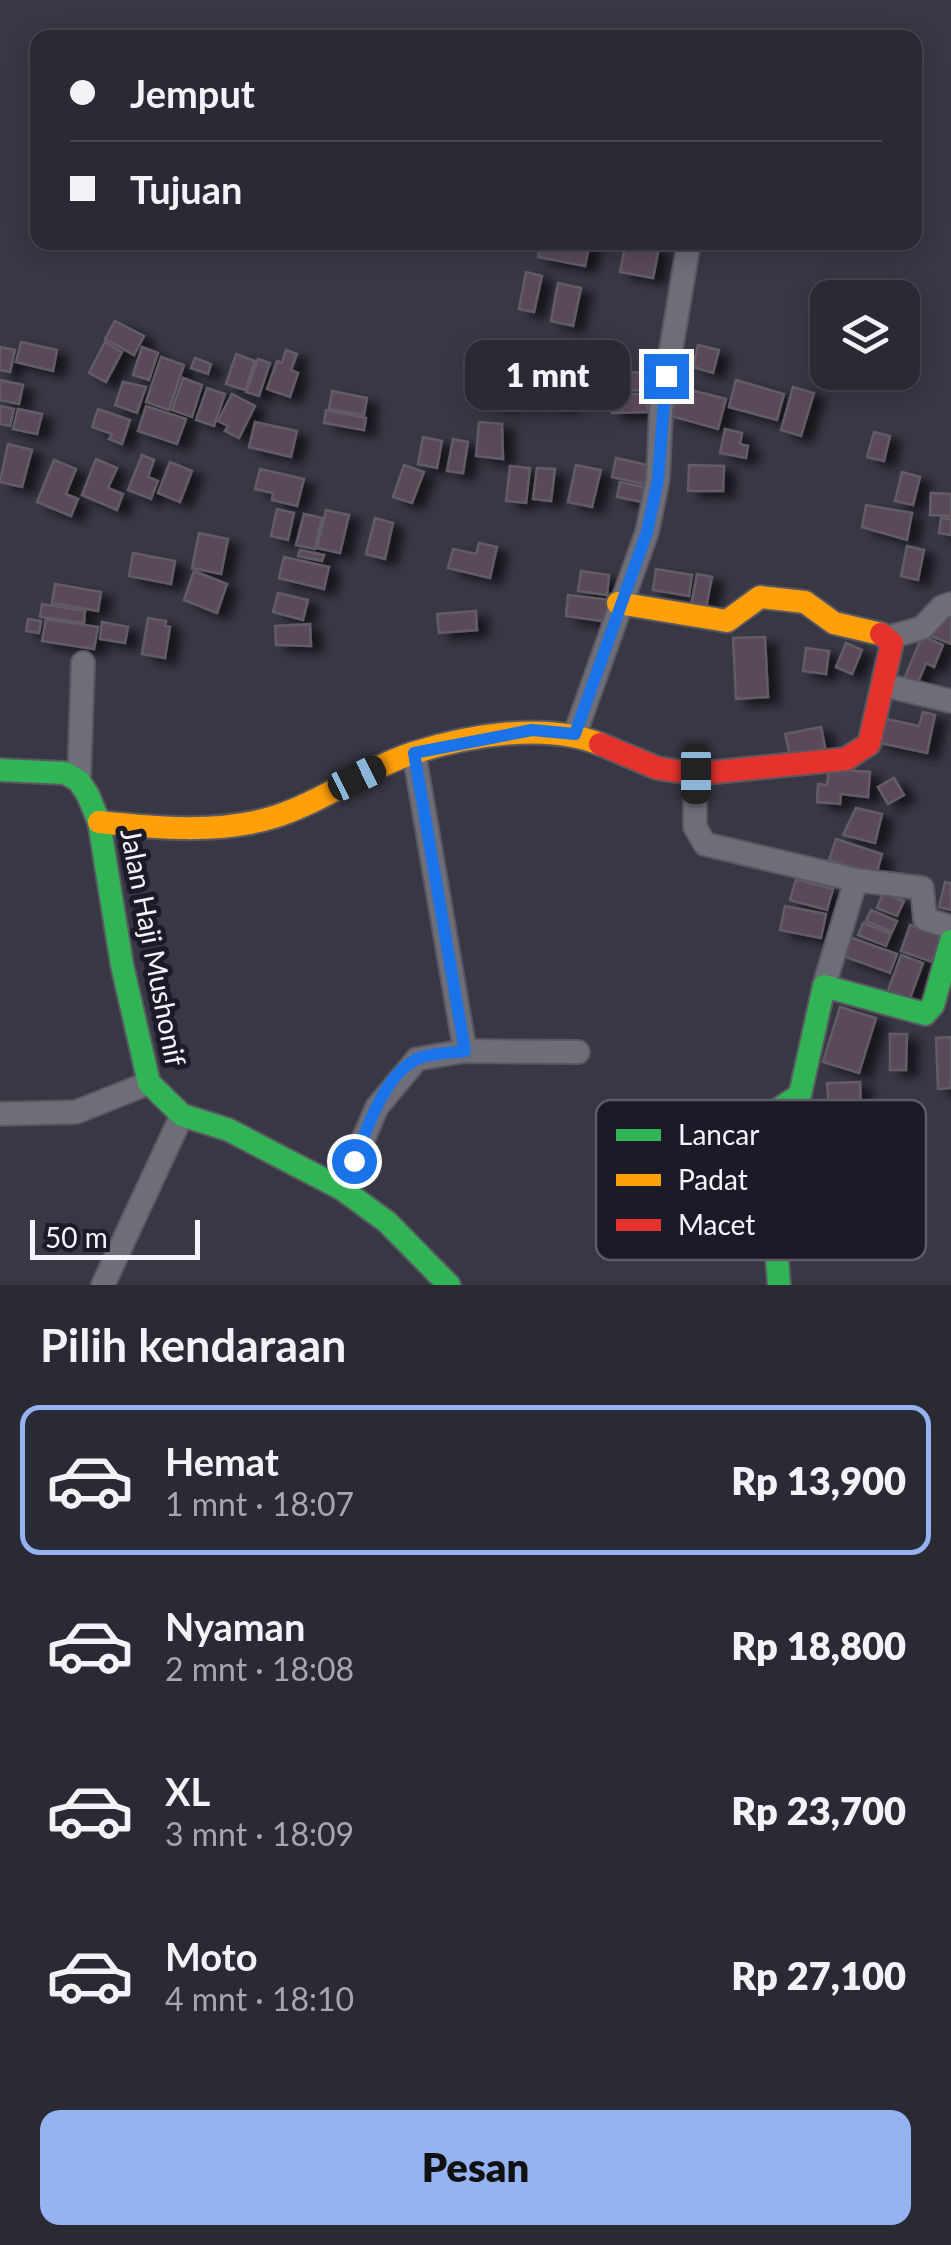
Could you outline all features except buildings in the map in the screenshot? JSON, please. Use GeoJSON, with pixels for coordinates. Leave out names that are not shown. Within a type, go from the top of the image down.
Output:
{"type":"FeatureCollection","features":[{"type":"Feature","properties":{"kind":"street"},"geometry":{"type":"LineString","coordinates":[[575,734],[618,603],[647,532],[658,480],[660,409],[688,250]]}},
{"type":"Feature","properties":{"kind":"street"},"geometry":{"type":"LineString","coordinates":[[618,603],[727,621],[760,597],[802,602],[834,623],[890,637],[922,628],[951,604]]}},
{"type":"Feature","properties":{"kind":"street"},"geometry":{"type":"LineString","coordinates":[[99,822],[174,830],[273,817],[414,753],[532,730],[575,734],[657,768],[696,774],[751,771],[859,754],[869,744],[884,685],[890,637]]}},
{"type":"Feature","properties":{"kind":"street"},"geometry":{"type":"LineString","coordinates":[[0,770],[44,769],[78,781],[83,663]]}},
{"type":"Feature","properties":{"kind":"street"},"geometry":{"type":"LineString","coordinates":[[884,685],[951,701]]}},
{"type":"Feature","properties":{"kind":"street"},"geometry":{"type":"LineString","coordinates":[[414,753],[465,1051]]}},
{"type":"Feature","properties":{"kind":"street"},"geometry":{"type":"LineString","coordinates":[[696,774],[696,827],[705,844],[856,880],[922,888],[925,919],[951,927]]}},
{"type":"Feature","properties":{"kind":"street","name":"Jalan Haji Mushonif"},"geometry":{"type":"LineString","coordinates":[[78,781],[99,822],[122,964],[149,1083],[182,1115],[229,1130],[342,1189],[387,1222],[449,1285]]}},
{"type":"Feature","properties":{"kind":"street"},"geometry":{"type":"LineString","coordinates":[[792,1100],[800,1095],[824,986],[856,880]]}},
{"type":"Feature","properties":{"kind":"street"},"geometry":{"type":"LineString","coordinates":[[824,986],[925,1014],[933,1005],[951,941]]}},
{"type":"Feature","properties":{"kind":"street"},"geometry":{"type":"LineString","coordinates":[[342,1189],[378,1107],[417,1059],[465,1051],[578,1052]]}},
{"type":"Feature","properties":{"kind":"street"},"geometry":{"type":"LineString","coordinates":[[0,1114],[76,1112],[149,1083]]}},
{"type":"Feature","properties":{"kind":"street"},"geometry":{"type":"LineString","coordinates":[[103,1285],[182,1115]]}},
{"type":"Feature","properties":{"kind":"street"},"geometry":{"type":"LineString","coordinates":[[776,1260],[778,1285]]}},
{"type":"Feature","properties":{"kind":"traffic: fast"},"geometry":{"type":"LineString","coordinates":[[0,770],[65,773],[79,781],[88,795],[99,822],[122,965],[149,1083],[182,1115],[229,1130],[342,1189],[387,1222],[449,1285]]}},
{"type":"Feature","properties":{"kind":"traffic: fast"},"geometry":{"type":"LineString","coordinates":[[792,1100],[800,1095],[824,986],[925,1014],[933,1005],[951,941]]}},
{"type":"Feature","properties":{"kind":"traffic: fast"},"geometry":{"type":"LineString","coordinates":[[777,1260],[779,1285]]}},
{"type":"Feature","properties":{"kind":"traffic: slow"},"geometry":{"type":"LineString","coordinates":[[618,603],[727,621],[760,597],[805,602],[834,623],[881,634]]}},
{"type":"Feature","properties":{"kind":"traffic: slow"},"geometry":{"type":"LineString","coordinates":[[99,822],[187,828],[253,822],[292,811],[413,753],[483,736],[532,732],[579,737],[600,744]]}},
{"type":"Feature","properties":{"kind":"traffic: jam"},"geometry":{"type":"LineString","coordinates":[[600,744],[657,768],[695,774],[846,759],[869,744],[892,643],[881,634]]}},
{"type":"Feature","properties":{"kind":"route"},"geometry":{"type":"LineString","coordinates":[[354,1161],[378,1107],[406,1069],[417,1059],[465,1051],[414,753],[532,730],[575,734],[625,583],[647,532],[658,480],[660,409],[666,376]]}}]}
